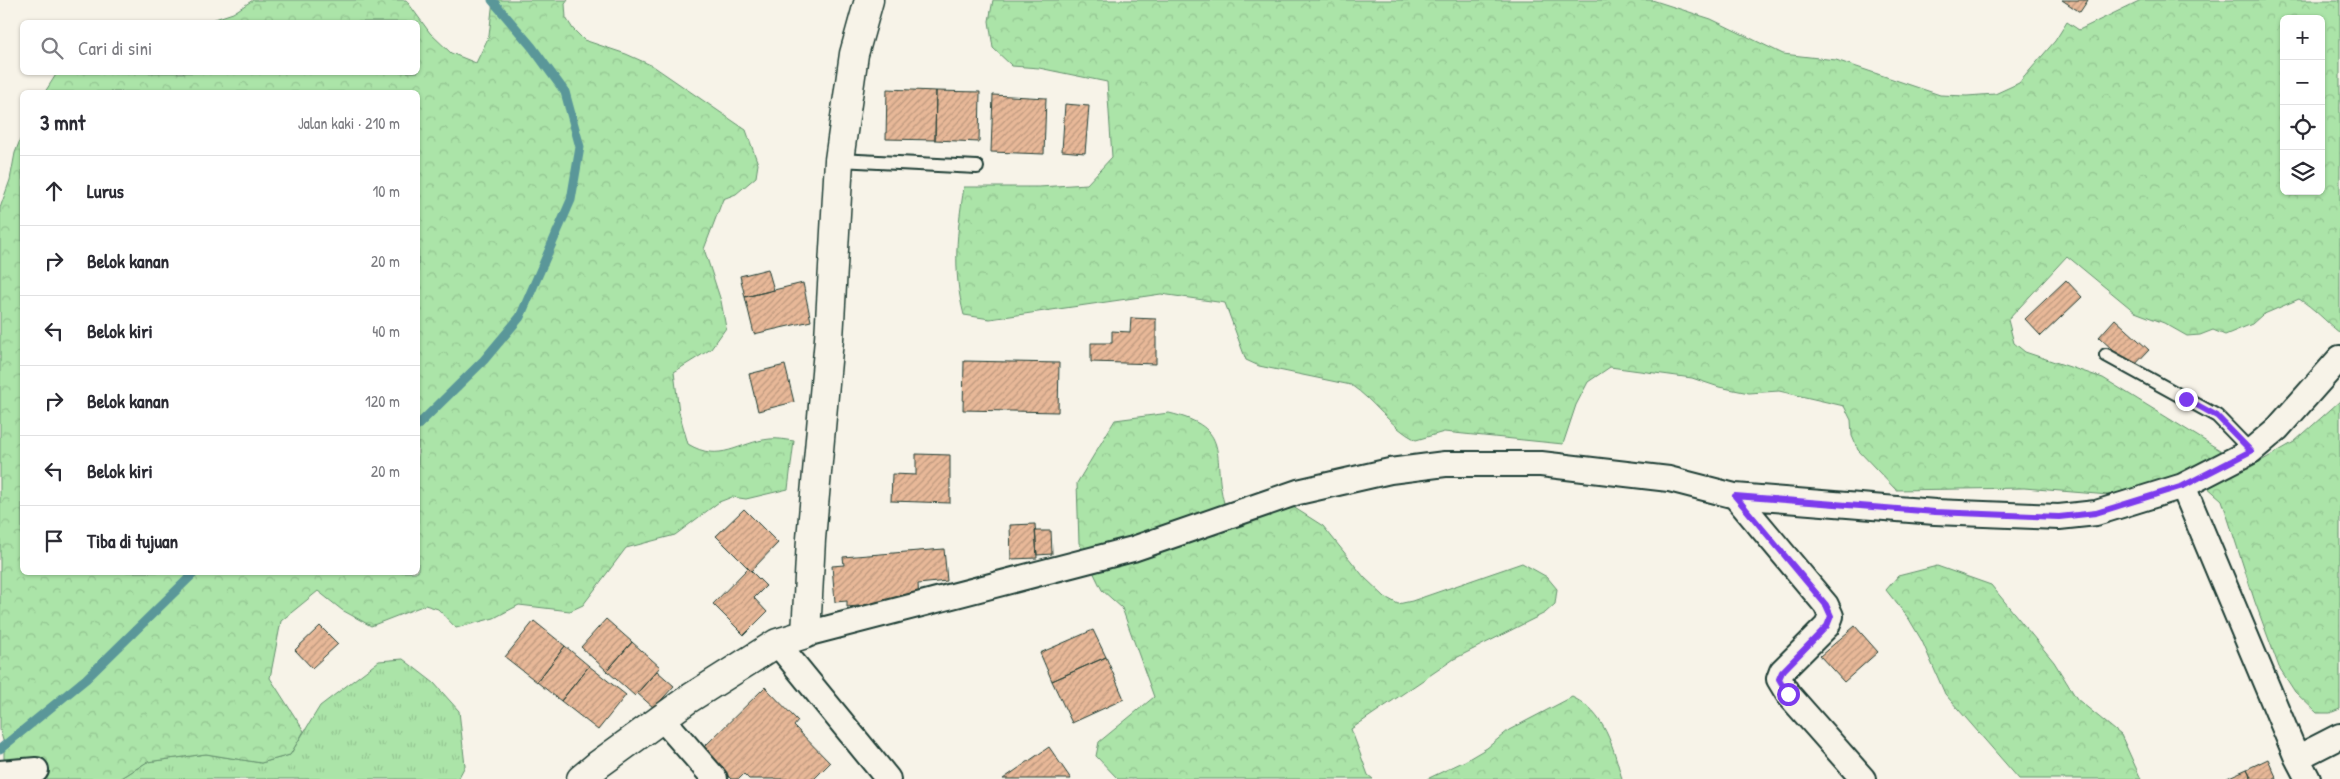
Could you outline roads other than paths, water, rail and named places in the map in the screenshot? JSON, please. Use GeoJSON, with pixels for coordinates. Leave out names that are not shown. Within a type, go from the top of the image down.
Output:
{"type":"FeatureCollection","features":[{"type":"Feature","properties":{"kind":"street"},"geometry":{"type":"LineString","coordinates":[[806,634],[811,539],[829,339],[840,160],[854,54],[869,0]]}},
{"type":"Feature","properties":{"kind":"street"},"geometry":{"type":"LineString","coordinates":[[581,779],[661,717],[777,643],[1134,549],[1298,492],[1390,471],[1445,464],[1541,464],[1669,479],[1735,496],[1945,512],[2059,517],[2096,513],[2183,486],[2251,451],[2278,428],[2340,358]]}},
{"type":"Feature","properties":{"kind":"street"},"geometry":{"type":"LineString","coordinates":[[2183,486],[2297,758],[2308,779]]}},
{"type":"Feature","properties":{"kind":"street"},"geometry":{"type":"LineString","coordinates":[[1735,496],[1826,605],[1831,616],[1827,626],[1782,672],[1779,679],[1788,694],[1863,779]]}},
{"type":"Feature","properties":{"kind":"street"},"geometry":{"type":"LineString","coordinates":[[777,643],[888,779]]}},
{"type":"Feature","properties":{"kind":"street"},"geometry":{"type":"LineString","coordinates":[[661,717],[715,779]]}},
{"type":"Feature","properties":{"kind":"street"},"geometry":{"type":"LineString","coordinates":[[2297,758],[2340,736]]}},
{"type":"Feature","properties":{"kind":"street"},"geometry":{"type":"LineString","coordinates":[[0,773],[36,770]]}},
{"type":"Feature","properties":{"kind":"lane"},"geometry":{"type":"LineString","coordinates":[[840,160],[977,168]]}},
{"type":"Feature","properties":{"kind":"lane"},"geometry":{"type":"LineString","coordinates":[[2106,355],[2217,416],[2251,451]]}},
{"type":"Feature","properties":{"kind":"waterway"},"geometry":{"type":"LineString","coordinates":[[420,423],[484,360],[520,317],[571,200],[580,147],[565,92],[532,47],[492,0]]}},
{"type":"Feature","properties":{"kind":"waterway"},"geometry":{"type":"LineString","coordinates":[[0,749],[86,679],[192,575]]}}]}
